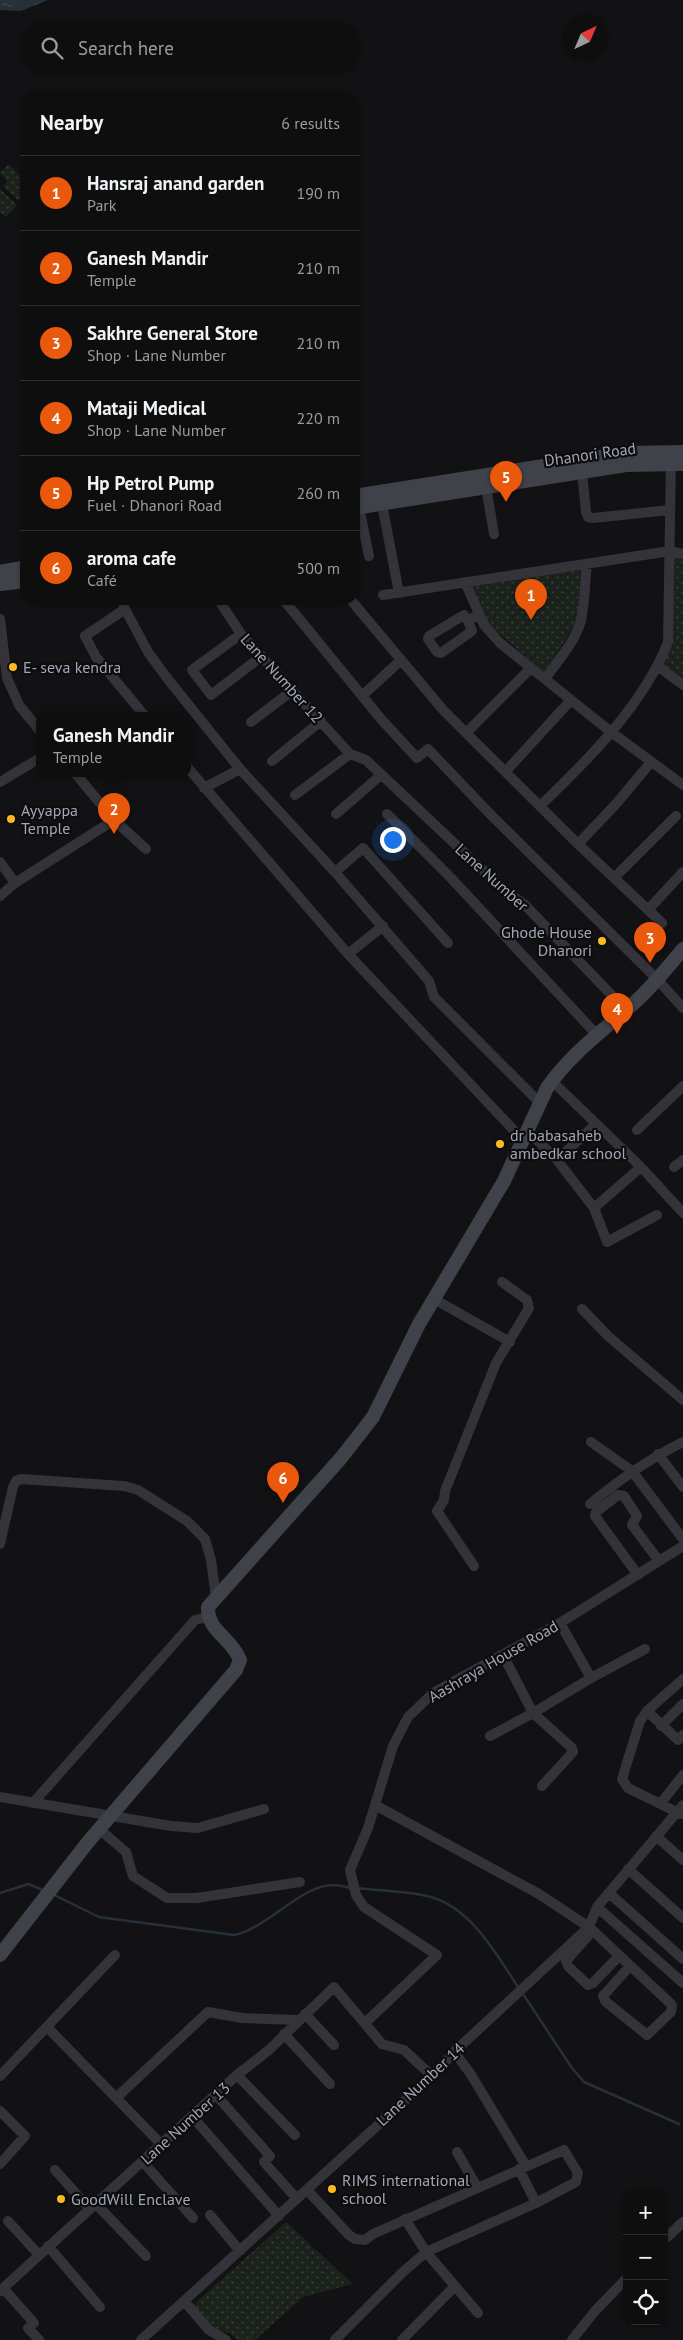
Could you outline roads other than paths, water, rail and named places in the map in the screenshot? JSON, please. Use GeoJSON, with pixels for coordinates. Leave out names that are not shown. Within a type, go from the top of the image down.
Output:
{"type":"FeatureCollection","features":[{"type":"Feature","properties":{"kind":"street","name":"Dhanori Road"},"geometry":{"type":"LineString","coordinates":[[360,503],[625,453],[677,458]]}},
{"type":"Feature","properties":{"kind":"street","name":"Dhanori Road"},"geometry":{"type":"LineString","coordinates":[[360,504],[382,504],[399,495],[486,487],[677,458]]}},
{"type":"Feature","properties":{"kind":"street"},"geometry":{"type":"LineString","coordinates":[[540,806],[574,773],[611,732],[659,667],[668,642],[670,510],[677,458]]}},
{"type":"Feature","properties":{"kind":"street"},"geometry":{"type":"LineString","coordinates":[[582,472],[588,517],[594,518],[670,510]]}},
{"type":"Feature","properties":{"kind":"street"},"geometry":{"type":"LineString","coordinates":[[486,487],[494,534]]}},
{"type":"Feature","properties":{"kind":"street"},"geometry":{"type":"LineString","coordinates":[[382,504],[399,592]]}},
{"type":"Feature","properties":{"kind":"street"},"geometry":{"type":"LineString","coordinates":[[360,520],[369,556]]}},
{"type":"Feature","properties":{"kind":"street"},"geometry":{"type":"LineString","coordinates":[[383,595],[670,551],[683,554]]}},
{"type":"Feature","properties":{"kind":"street"},"geometry":{"type":"LineString","coordinates":[[545,679],[580,624],[587,564]]}},
{"type":"Feature","properties":{"kind":"street"},"geometry":{"type":"LineString","coordinates":[[0,572],[20,569]]}},
{"type":"Feature","properties":{"kind":"street"},"geometry":{"type":"LineString","coordinates":[[0,584],[20,582]]}},
{"type":"Feature","properties":{"kind":"street"},"geometry":{"type":"LineString","coordinates":[[465,582],[484,625],[500,643],[611,732],[683,785]]}},
{"type":"Feature","properties":{"kind":"street"},"geometry":{"type":"LineString","coordinates":[[124,605],[148,652],[240,769],[335,872],[429,981],[434,997],[541,1104]]}},
{"type":"Feature","properties":{"kind":"street","name":"Lane Number 12"},"geometry":{"type":"LineString","coordinates":[[222,605],[241,634],[350,754]]}},
{"type":"Feature","properties":{"kind":"street"},"geometry":{"type":"LineString","coordinates":[[288,605],[362,696],[417,758],[428,749],[492,816],[657,979],[683,1008]]}},
{"type":"Feature","properties":{"kind":"street"},"geometry":{"type":"LineString","coordinates":[[355,605],[444,711],[578,844],[662,923]]}},
{"type":"Feature","properties":{"kind":"street"},"geometry":{"type":"LineString","coordinates":[[125,609],[85,636],[96,657],[142,712]]}},
{"type":"Feature","properties":{"kind":"street"},"geometry":{"type":"LineString","coordinates":[[468,621],[479,614]]}},
{"type":"Feature","properties":{"kind":"street"},"geometry":{"type":"LineString","coordinates":[[0,619],[3,678],[18,705],[36,726]]}},
{"type":"Feature","properties":{"kind":"street"},"geometry":{"type":"LineString","coordinates":[[241,634],[192,670],[211,696],[262,656]]}},
{"type":"Feature","properties":{"kind":"street"},"geometry":{"type":"LineString","coordinates":[[362,696],[401,660]]}},
{"type":"Feature","properties":{"kind":"street"},"geometry":{"type":"LineString","coordinates":[[659,667],[683,685]]}},
{"type":"Feature","properties":{"kind":"street"},"geometry":{"type":"LineString","coordinates":[[466,733],[531,668]]}},
{"type":"Feature","properties":{"kind":"street"},"geometry":{"type":"LineString","coordinates":[[251,722],[292,690]]}},
{"type":"Feature","properties":{"kind":"street"},"geometry":{"type":"LineString","coordinates":[[506,771],[572,700]]}},
{"type":"Feature","properties":{"kind":"street"},"geometry":{"type":"LineString","coordinates":[[272,762],[321,721]]}},
{"type":"Feature","properties":{"kind":"street"},"geometry":{"type":"LineString","coordinates":[[295,796],[350,754]]}},
{"type":"Feature","properties":{"kind":"street","name":"Lane Number"},"geometry":{"type":"LineString","coordinates":[[350,754],[366,760],[506,892],[524,904],[626,1010]]}},
{"type":"Feature","properties":{"kind":"street"},"geometry":{"type":"LineString","coordinates":[[0,782],[36,760]]}},
{"type":"Feature","properties":{"kind":"street"},"geometry":{"type":"LineString","coordinates":[[578,844],[616,804],[651,762]]}},
{"type":"Feature","properties":{"kind":"street"},"geometry":{"type":"LineString","coordinates":[[204,788],[240,769]]}},
{"type":"Feature","properties":{"kind":"street"},"geometry":{"type":"LineString","coordinates":[[191,772],[348,954],[525,1135],[557,1160],[594,1208],[607,1242],[657,1214]]}},
{"type":"Feature","properties":{"kind":"street"},"geometry":{"type":"LineString","coordinates":[[336,814],[381,775]]}},
{"type":"Feature","properties":{"kind":"street"},"geometry":{"type":"LineString","coordinates":[[78,777],[114,820],[146,849]]}},
{"type":"Feature","properties":{"kind":"street"},"geometry":{"type":"LineString","coordinates":[[387,814],[451,878],[597,1034]]}},
{"type":"Feature","properties":{"kind":"street"},"geometry":{"type":"LineString","coordinates":[[614,878],[676,816]]}},
{"type":"Feature","properties":{"kind":"street"},"geometry":{"type":"LineString","coordinates":[[0,896],[15,884],[114,820]]}},
{"type":"Feature","properties":{"kind":"street"},"geometry":{"type":"LineString","coordinates":[[335,872],[363,848],[448,943]]}},
{"type":"Feature","properties":{"kind":"street"},"geometry":{"type":"LineString","coordinates":[[0,862],[15,884]]}},
{"type":"Feature","properties":{"kind":"street"},"geometry":{"type":"LineString","coordinates":[[648,910],[683,872]]}},
{"type":"Feature","properties":{"kind":"street"},"geometry":{"type":"LineString","coordinates":[[348,954],[382,926]]}},
{"type":"Feature","properties":{"kind":"street"},"geometry":{"type":"LineString","coordinates":[[0,1955],[88,1842],[236,1670],[240,1660],[235,1648],[214,1627],[208,1617],[208,1607],[341,1458],[373,1417],[419,1324],[491,1204],[552,1081],[572,1057],[626,1010],[683,949]]}},
{"type":"Feature","properties":{"kind":"street"},"geometry":{"type":"LineString","coordinates":[[552,1081],[642,1167],[683,1213]]}},
{"type":"Feature","properties":{"kind":"street"},"geometry":{"type":"LineString","coordinates":[[637,1130],[683,1086]]}},
{"type":"Feature","properties":{"kind":"street"},"geometry":{"type":"LineString","coordinates":[[557,1160],[596,1124]]}},
{"type":"Feature","properties":{"kind":"street"},"geometry":{"type":"LineString","coordinates":[[674,1167],[683,1160]]}},
{"type":"Feature","properties":{"kind":"street"},"geometry":{"type":"LineString","coordinates":[[594,1208],[642,1167]]}},
{"type":"Feature","properties":{"kind":"street"},"geometry":{"type":"LineString","coordinates":[[474,1566],[437,1511],[444,1500],[445,1491],[487,1382],[496,1363],[527,1313],[529,1304],[502,1282]]}},
{"type":"Feature","properties":{"kind":"street"},"geometry":{"type":"LineString","coordinates":[[434,1299],[510,1342]]}},
{"type":"Feature","properties":{"kind":"street"},"geometry":{"type":"LineString","coordinates":[[582,1309],[608,1336],[683,1400]]}},
{"type":"Feature","properties":{"kind":"street"},"geometry":{"type":"LineString","coordinates":[[591,1442],[632,1472],[683,1539]]}},
{"type":"Feature","properties":{"kind":"street"},"geometry":{"type":"LineString","coordinates":[[590,1504],[658,1454],[683,1442]]}},
{"type":"Feature","properties":{"kind":"street"},"geometry":{"type":"LineString","coordinates":[[658,1454],[683,1487]]}},
{"type":"Feature","properties":{"kind":"street"},"geometry":{"type":"LineString","coordinates":[[0,1544],[16,1481],[21,1479],[131,1487],[187,1521],[202,1534],[209,1549],[216,1597]]}},
{"type":"Feature","properties":{"kind":"street"},"geometry":{"type":"LineString","coordinates":[[638,1575],[595,1516],[596,1512],[618,1495],[624,1496],[637,1516],[632,1525],[659,1561]]}},
{"type":"Feature","properties":{"kind":"street","name":"Aashraya House Road"},"geometry":{"type":"LineString","coordinates":[[365,2023],[437,1955],[364,1907],[356,1895],[350,1870],[375,1805],[393,1746],[408,1717],[433,1693],[560,1623],[683,1546]]}},
{"type":"Feature","properties":{"kind":"street"},"geometry":{"type":"LineString","coordinates":[[33,1803],[195,1620],[208,1617]]}},
{"type":"Feature","properties":{"kind":"street"},"geometry":{"type":"LineString","coordinates":[[560,1623],[591,1678]]}},
{"type":"Feature","properties":{"kind":"street"},"geometry":{"type":"LineString","coordinates":[[490,1736],[645,1649]]}},
{"type":"Feature","properties":{"kind":"street"},"geometry":{"type":"LineString","coordinates":[[503,1655],[533,1712],[574,1751],[542,1786]]}},
{"type":"Feature","properties":{"kind":"street"},"geometry":{"type":"LineString","coordinates":[[681,1810],[628,1788],[622,1779],[640,1721],[647,1711],[683,1679]]}},
{"type":"Feature","properties":{"kind":"street"},"geometry":{"type":"LineString","coordinates":[[661,1726],[683,1704]]}},
{"type":"Feature","properties":{"kind":"street"},"geometry":{"type":"LineString","coordinates":[[647,1711],[678,1740],[683,1735]]}},
{"type":"Feature","properties":{"kind":"street"},"geometry":{"type":"LineString","coordinates":[[661,1803],[683,1775]]}},
{"type":"Feature","properties":{"kind":"street"},"geometry":{"type":"LineString","coordinates":[[0,1797],[171,1826],[198,1828],[264,1809]]}},
{"type":"Feature","properties":{"kind":"street"},"geometry":{"type":"LineString","coordinates":[[375,1805],[540,1894],[591,1929],[620,1956],[672,2006],[671,2012],[647,2036],[605,2001],[603,1996],[630,1966]]}},
{"type":"Feature","properties":{"kind":"street","name":"Lane Number 14"},"geometry":{"type":"LineString","coordinates":[[146,2338],[184,2301],[432,2076],[454,2052],[591,1929],[597,1907],[656,1836],[681,1810]]}},
{"type":"Feature","properties":{"kind":"street"},"geometry":{"type":"LineString","coordinates":[[99,1829],[126,1852],[133,1876],[167,1898],[197,1898],[300,1882]]}},
{"type":"Feature","properties":{"kind":"street"},"geometry":{"type":"LineString","coordinates":[[656,1836],[683,1860]]}},
{"type":"Feature","properties":{"kind":"street"},"geometry":{"type":"LineString","coordinates":[[628,1869],[683,1918]]}},
{"type":"Feature","properties":{"kind":"street"},"geometry":{"type":"LineString","coordinates":[[609,1893],[683,1959]]}},
{"type":"Feature","properties":{"kind":"street"},"geometry":{"type":"LineString","coordinates":[[597,1907],[683,1983]]}},
{"type":"Feature","properties":{"kind":"street"},"geometry":{"type":"LineString","coordinates":[[591,1929],[567,1959],[568,1966],[590,1985],[620,1956]]}},
{"type":"Feature","properties":{"kind":"street"},"geometry":{"type":"LineString","coordinates":[[0,2076],[114,1955]]}},
{"type":"Feature","properties":{"kind":"street","name":"Lane Number 13"},"geometry":{"type":"LineString","coordinates":[[2,2289],[334,1987],[365,2023]]}},
{"type":"Feature","properties":{"kind":"street"},"geometry":{"type":"LineString","coordinates":[[117,2096],[208,2012],[242,2018],[302,2017],[334,2045]]}},
{"type":"Feature","properties":{"kind":"street"},"geometry":{"type":"LineString","coordinates":[[365,2023],[382,2044],[404,2050],[432,2076]]}},
{"type":"Feature","properties":{"kind":"street"},"geometry":{"type":"LineString","coordinates":[[47,2027],[117,2096],[162,2144]]}},
{"type":"Feature","properties":{"kind":"street"},"geometry":{"type":"LineString","coordinates":[[284,2034],[330,2084]]}},
{"type":"Feature","properties":{"kind":"street"},"geometry":{"type":"LineString","coordinates":[[454,2052],[470,2073],[523,2167],[536,2203]]}},
{"type":"Feature","properties":{"kind":"street"},"geometry":{"type":"LineString","coordinates":[[238,2075],[295,2135]]}},
{"type":"Feature","properties":{"kind":"street"},"geometry":{"type":"LineString","coordinates":[[216,2095],[270,2156],[264,2162],[297,2199]]}},
{"type":"Feature","properties":{"kind":"street"},"geometry":{"type":"LineString","coordinates":[[0,2111],[25,2136],[0,2164]]}},
{"type":"Feature","properties":{"kind":"street"},"geometry":{"type":"LineString","coordinates":[[192,2116],[278,2216]]}},
{"type":"Feature","properties":{"kind":"street"},"geometry":{"type":"LineString","coordinates":[[308,2190],[355,2239],[365,2240],[373,2234],[405,2219],[564,2150],[578,2174],[576,2182],[536,2203],[426,2252],[403,2272],[335,2340]]}},
{"type":"Feature","properties":{"kind":"street"},"geometry":{"type":"LineString","coordinates":[[458,2152],[477,2187]]}},
{"type":"Feature","properties":{"kind":"street"},"geometry":{"type":"LineString","coordinates":[[142,2161],[193,2218]]}},
{"type":"Feature","properties":{"kind":"street"},"geometry":{"type":"LineString","coordinates":[[55,2170],[146,2256]]}},
{"type":"Feature","properties":{"kind":"street"},"geometry":{"type":"LineString","coordinates":[[210,2215],[240,2251]]}},
{"type":"Feature","properties":{"kind":"street"},"geometry":{"type":"LineString","coordinates":[[405,2219],[426,2252],[478,2313]]}},
{"type":"Feature","properties":{"kind":"street"},"geometry":{"type":"LineString","coordinates":[[8,2221],[39,2255]]}},
{"type":"Feature","properties":{"kind":"street"},"geometry":{"type":"LineString","coordinates":[[668,2236],[683,2222]]}},
{"type":"Feature","properties":{"kind":"street"},"geometry":{"type":"LineString","coordinates":[[48,2246],[100,2307]]}},
{"type":"Feature","properties":{"kind":"street"},"geometry":{"type":"LineString","coordinates":[[572,2340],[595,2311],[625,2280]]}},
{"type":"Feature","properties":{"kind":"street"},"geometry":{"type":"LineString","coordinates":[[402,2340],[454,2287]]}},
{"type":"Feature","properties":{"kind":"street"},"geometry":{"type":"LineString","coordinates":[[2,2289],[34,2323],[28,2328],[39,2340]]}},
{"type":"Feature","properties":{"kind":"street"},"geometry":{"type":"LineString","coordinates":[[184,2301],[208,2330],[226,2340]]}},
{"type":"Feature","properties":{"kind":"water"},"geometry":{"type":"Polygon","coordinates":[[[0,0],[48,0],[21,11],[0,10],[0,0]]]}},
{"type":"Feature","properties":{"kind":"waterway"},"geometry":{"type":"LineString","coordinates":[[0,1893],[28,1884],[45,1891]]}},
{"type":"Feature","properties":{"kind":"waterway"},"geometry":{"type":"LineString","coordinates":[[52,1894],[99,1917],[234,1935],[247,1931],[296,1899],[320,1887],[332,1885],[352,1888]]}},
{"type":"Feature","properties":{"kind":"waterway"},"geometry":{"type":"LineString","coordinates":[[357,1888],[403,1892],[431,1897],[459,1911],[482,1934],[518,1987]]}},
{"type":"Feature","properties":{"kind":"waterway"},"geometry":{"type":"LineString","coordinates":[[523,1994],[572,2068],[584,2082],[679,2124]]}},
{"type":"Feature","properties":{"kind":"place","name":"Hp Petrol Pump"},"geometry":{"type":"Point","coordinates":[506,502]}},
{"type":"Feature","properties":{"kind":"place","name":"Hansraj anand garden"},"geometry":{"type":"Point","coordinates":[531,620]}},
{"type":"Feature","properties":{"kind":"place","name":"E- seva kendra"},"geometry":{"type":"Point","coordinates":[13,667]}},
{"type":"Feature","properties":{"kind":"place","name":"Ayyappa Temple"},"geometry":{"type":"Point","coordinates":[11,819]}},
{"type":"Feature","properties":{"kind":"place","name":"Ganesh Mandir"},"geometry":{"type":"Point","coordinates":[114,834]}},
{"type":"Feature","properties":{"kind":"place","name":"Ghode House Dhanori"},"geometry":{"type":"Point","coordinates":[602,941]}},
{"type":"Feature","properties":{"kind":"place","name":"Sakhre General Store"},"geometry":{"type":"Point","coordinates":[650,963]}},
{"type":"Feature","properties":{"kind":"place","name":"Mataji Medical"},"geometry":{"type":"Point","coordinates":[617,1034]}},
{"type":"Feature","properties":{"kind":"place","name":"dr babasaheb ambedkar school"},"geometry":{"type":"Point","coordinates":[500,1144]}},
{"type":"Feature","properties":{"kind":"place","name":"aroma cafe"},"geometry":{"type":"Point","coordinates":[283,1503]}},
{"type":"Feature","properties":{"kind":"place","name":"RIMS international school"},"geometry":{"type":"Point","coordinates":[332,2189]}},
{"type":"Feature","properties":{"kind":"place","name":"GoodWill Enclave"},"geometry":{"type":"Point","coordinates":[61,2199]}}]}
